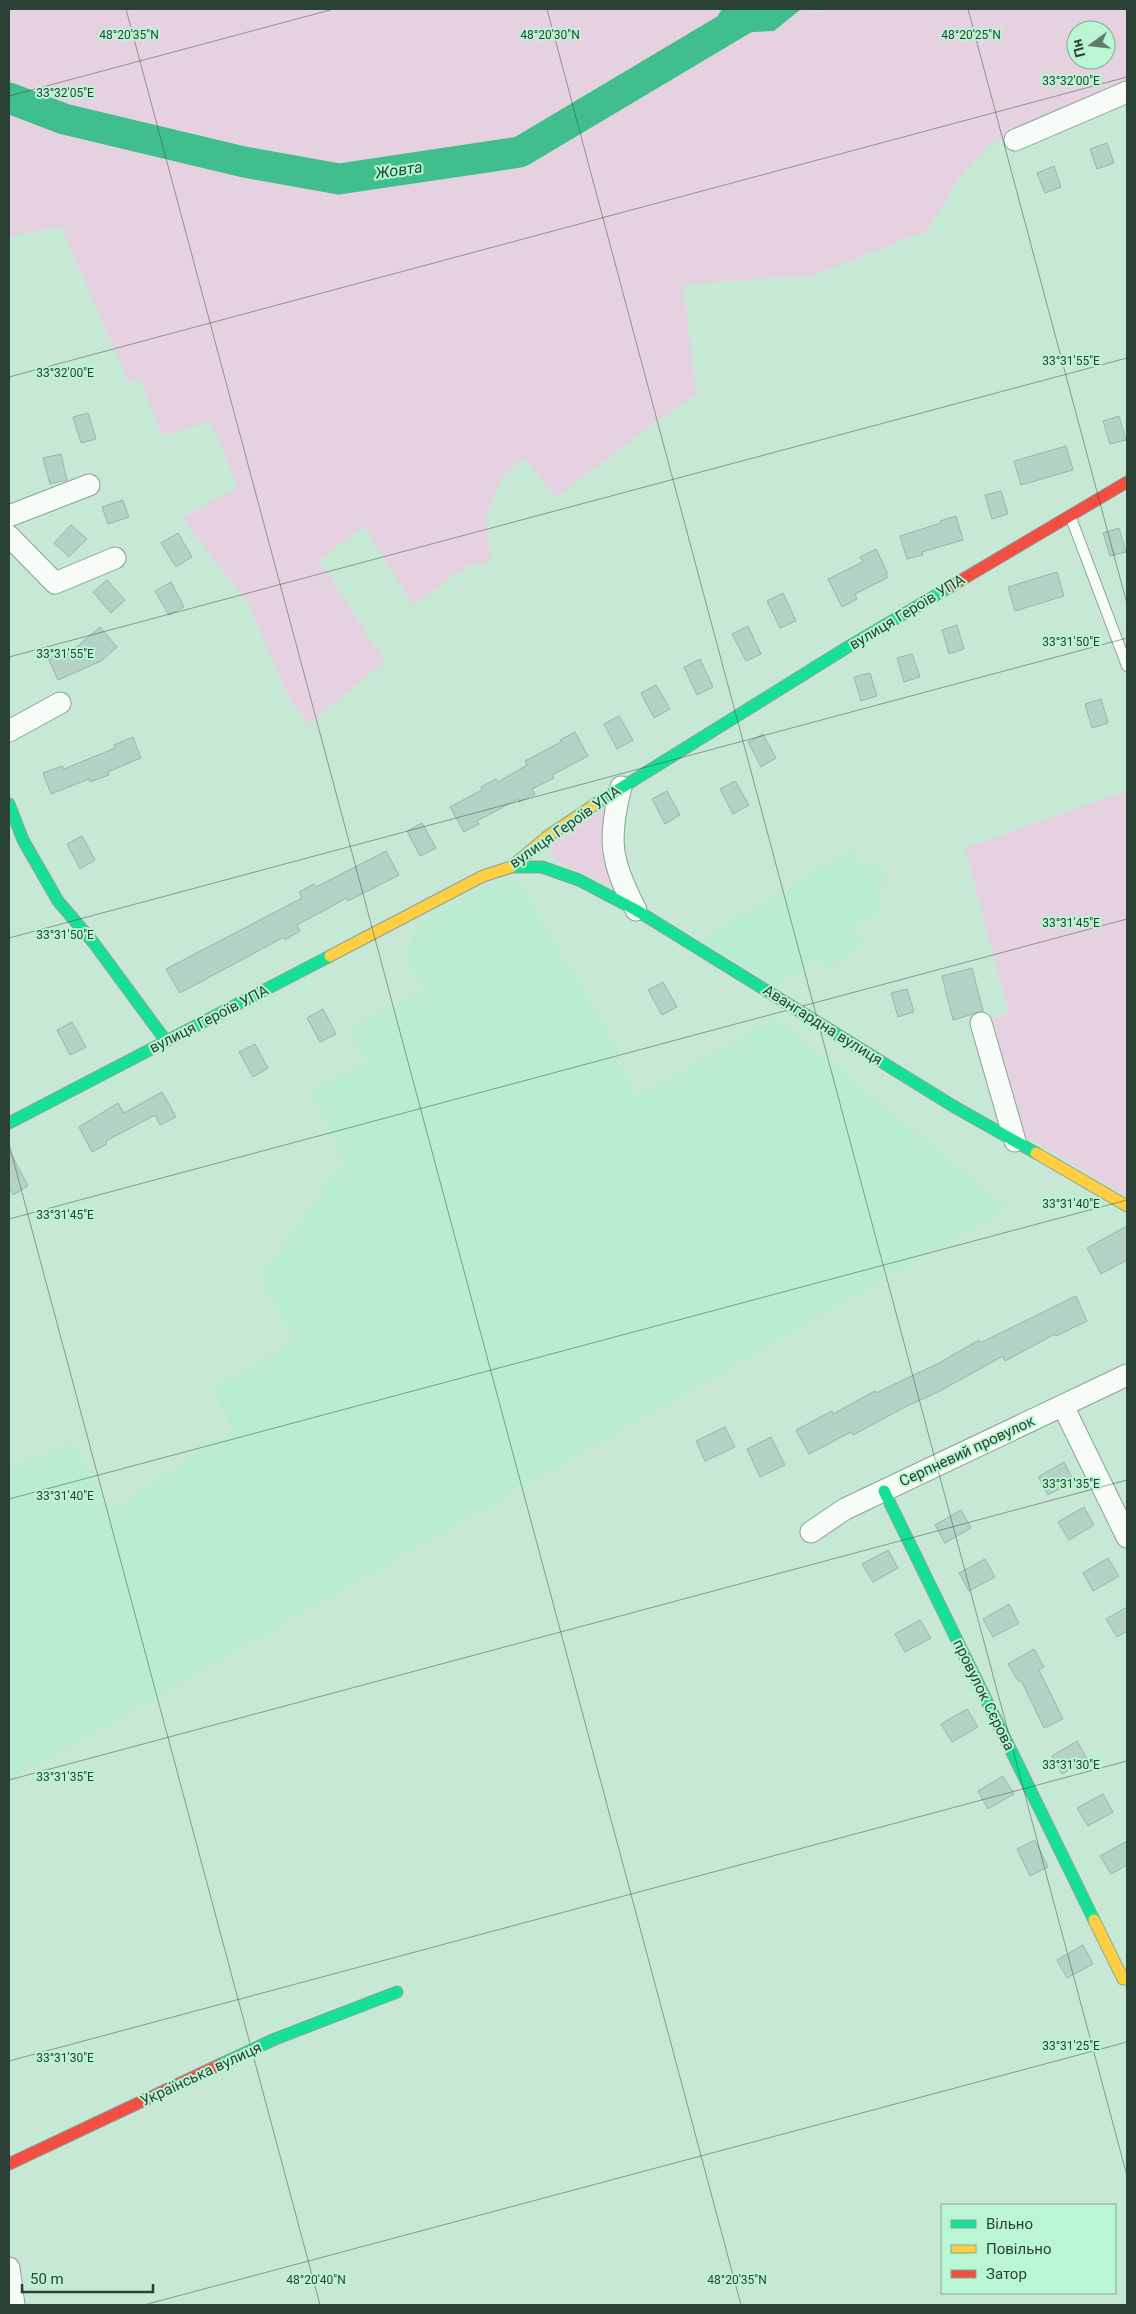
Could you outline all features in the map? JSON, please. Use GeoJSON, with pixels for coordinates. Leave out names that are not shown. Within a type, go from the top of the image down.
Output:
{"type":"FeatureCollection","features":[{"type":"Feature","properties":{"kind":"street"},"geometry":{"type":"LineString","coordinates":[[1015,140],[1127,92]]}},
{"type":"Feature","properties":{"kind":"street","name":"вулиця Героїв УПА"},"geometry":{"type":"LineString","coordinates":[[9,1123],[483,876],[511,868],[548,836],[621,788],[846,648],[1127,482]]}},
{"type":"Feature","properties":{"kind":"street"},"geometry":{"type":"LineString","coordinates":[[9,516],[89,485]]}},
{"type":"Feature","properties":{"kind":"street"},"geometry":{"type":"LineString","coordinates":[[9,536],[55,583],[116,558]]}},
{"type":"Feature","properties":{"kind":"street"},"geometry":{"type":"LineString","coordinates":[[9,731],[60,703]]}},
{"type":"Feature","properties":{"kind":"street"},"geometry":{"type":"LineString","coordinates":[[621,788],[613,816],[612,847],[619,877],[636,910]]}},
{"type":"Feature","properties":{"kind":"street"},"geometry":{"type":"LineString","coordinates":[[9,804],[23,840],[58,900],[94,942],[166,1041]]}},
{"type":"Feature","properties":{"kind":"street","name":"Авангардна вулиця"},"geometry":{"type":"LineString","coordinates":[[511,868],[542,867],[579,880],[636,910],[953,1106],[1127,1206]]}},
{"type":"Feature","properties":{"kind":"street"},"geometry":{"type":"LineString","coordinates":[[981,1023],[1015,1141]]}},
{"type":"Feature","properties":{"kind":"street","name":"Серпневий провулок"},"geometry":{"type":"LineString","coordinates":[[811,1532],[845,1508],[1127,1375]]}},
{"type":"Feature","properties":{"kind":"street"},"geometry":{"type":"LineString","coordinates":[[1063,1406],[1127,1537]]}},
{"type":"Feature","properties":{"kind":"street","name":"провулок Сєрова"},"geometry":{"type":"LineString","coordinates":[[884,1491],[1125,1979]]}},
{"type":"Feature","properties":{"kind":"street","name":"Українська вулиця"},"geometry":{"type":"LineString","coordinates":[[9,2164],[275,2039],[397,1992]]}},
{"type":"Feature","properties":{"kind":"street"},"geometry":{"type":"LineString","coordinates":[[9,2268],[14,2305]]}},
{"type":"Feature","properties":{"kind":"lane"},"geometry":{"type":"LineString","coordinates":[[1070,515],[1127,666]]}},
{"type":"Feature","properties":{"kind":"shaded area"},"geometry":{"type":"Polygon","coordinates":[[[9,9],[722,9],[718,15],[733,33],[774,31],[801,9],[823,13],[824,9],[1127,9],[1127,87],[987,146],[959,178],[928,230],[815,275],[683,284],[696,394],[556,498],[523,457],[498,484],[486,518],[491,561],[467,566],[413,605],[364,526],[319,560],[385,662],[308,724],[289,698],[248,603],[182,518],[238,487],[211,422],[162,435],[140,379],[128,381],[61,226],[9,236],[9,9]]]}},
{"type":"Feature","properties":{"kind":"shaded area"},"geometry":{"type":"Polygon","coordinates":[[[722,9],[801,9],[774,31],[733,33],[718,15],[722,9]]]}},
{"type":"Feature","properties":{"kind":"shaded area"},"geometry":{"type":"Polygon","coordinates":[[[1127,791],[1127,1197],[1022,1134],[991,1018],[1009,1013],[965,848],[1127,791]]]}},
{"type":"Feature","properties":{"kind":"shaded area"},"geometry":{"type":"Polygon","coordinates":[[[612,798],[621,891],[557,861],[551,853],[550,846],[612,798]]]}},
{"type":"Feature","properties":{"kind":"shaded area"},"geometry":{"type":"Polygon","coordinates":[[[851,850],[860,870],[877,863],[887,882],[873,890],[883,906],[854,927],[864,943],[827,970],[818,958],[776,987],[701,940],[851,850]]]}},
{"type":"Feature","properties":{"kind":"shaded area"},"geometry":{"type":"Polygon","coordinates":[[[516,879],[620,1052],[613,1055],[636,1097],[776,1018],[1008,1208],[9,1781],[9,1468],[73,1443],[110,1511],[233,1429],[213,1390],[295,1340],[260,1276],[344,1162],[311,1091],[367,1063],[349,1029],[424,989],[407,957],[410,944],[421,921],[489,885],[516,879]]]}},
{"type":"Feature","properties":{"kind":"building"},"geometry":{"type":"Polygon","coordinates":[[[1107,143],[1114,163],[1097,169],[1090,149],[1107,143]]]}},
{"type":"Feature","properties":{"kind":"building"},"geometry":{"type":"Polygon","coordinates":[[[1054,166],[1061,187],[1045,193],[1037,173],[1054,166]]]}},
{"type":"Feature","properties":{"kind":"building"},"geometry":{"type":"Polygon","coordinates":[[[88,413],[96,439],[81,443],[73,417],[88,413]]]}},
{"type":"Feature","properties":{"kind":"building"},"geometry":{"type":"Polygon","coordinates":[[[1119,416],[1126,440],[1110,444],[1103,421],[1119,416]]]}},
{"type":"Feature","properties":{"kind":"building"},"geometry":{"type":"Polygon","coordinates":[[[1066,446],[1073,470],[1021,485],[1014,461],[1066,446]]]}},
{"type":"Feature","properties":{"kind":"building"},"geometry":{"type":"Polygon","coordinates":[[[61,454],[67,480],[50,484],[43,458],[61,454]]]}},
{"type":"Feature","properties":{"kind":"building"},"geometry":{"type":"Polygon","coordinates":[[[1001,491],[1008,514],[992,519],[985,495],[1001,491]]]}},
{"type":"Feature","properties":{"kind":"building"},"geometry":{"type":"Polygon","coordinates":[[[123,500],[129,517],[108,524],[102,507],[123,500]]]}},
{"type":"Feature","properties":{"kind":"building"},"geometry":{"type":"Polygon","coordinates":[[[956,516],[963,540],[922,552],[923,555],[907,559],[900,536],[941,523],[940,521],[956,516]]]}},
{"type":"Feature","properties":{"kind":"building"},"geometry":{"type":"Polygon","coordinates":[[[71,525],[87,539],[69,557],[54,543],[71,525]]]}},
{"type":"Feature","properties":{"kind":"building"},"geometry":{"type":"Polygon","coordinates":[[[1119,528],[1126,552],[1110,556],[1103,533],[1119,528]]]}},
{"type":"Feature","properties":{"kind":"building"},"geometry":{"type":"Polygon","coordinates":[[[178,533],[192,557],[176,567],[161,543],[178,533]]]}},
{"type":"Feature","properties":{"kind":"building"},"geometry":{"type":"Polygon","coordinates":[[[876,549],[887,572],[887,578],[855,594],[857,599],[842,607],[828,579],[863,562],[860,557],[876,549]]]}},
{"type":"Feature","properties":{"kind":"building"},"geometry":{"type":"Polygon","coordinates":[[[1057,572],[1064,596],[1015,611],[1008,587],[1057,572]]]}},
{"type":"Feature","properties":{"kind":"building"},"geometry":{"type":"Polygon","coordinates":[[[107,580],[125,600],[111,613],[93,592],[107,580]]]}},
{"type":"Feature","properties":{"kind":"building"},"geometry":{"type":"Polygon","coordinates":[[[171,582],[184,607],[169,615],[155,591],[171,582]]]}},
{"type":"Feature","properties":{"kind":"building"},"geometry":{"type":"Polygon","coordinates":[[[783,593],[796,621],[780,628],[767,601],[783,593]]]}},
{"type":"Feature","properties":{"kind":"building"},"geometry":{"type":"Polygon","coordinates":[[[957,625],[964,649],[949,654],[942,630],[957,625]]]}},
{"type":"Feature","properties":{"kind":"building"},"geometry":{"type":"Polygon","coordinates":[[[748,626],[761,654],[746,661],[732,634],[748,626]]]}},
{"type":"Feature","properties":{"kind":"building"},"geometry":{"type":"Polygon","coordinates":[[[100,627],[117,647],[101,661],[58,680],[48,658],[66,650],[68,654],[100,627]]]}},
{"type":"Feature","properties":{"kind":"building"},"geometry":{"type":"Polygon","coordinates":[[[912,654],[920,677],[904,682],[897,658],[912,654]]]}},
{"type":"Feature","properties":{"kind":"building"},"geometry":{"type":"Polygon","coordinates":[[[700,659],[713,687],[697,695],[684,667],[700,659]]]}},
{"type":"Feature","properties":{"kind":"building"},"geometry":{"type":"Polygon","coordinates":[[[870,673],[877,696],[861,701],[854,677],[870,673]]]}},
{"type":"Feature","properties":{"kind":"building"},"geometry":{"type":"Polygon","coordinates":[[[656,685],[670,709],[654,718],[641,693],[656,685]]]}},
{"type":"Feature","properties":{"kind":"building"},"geometry":{"type":"Polygon","coordinates":[[[1101,699],[1108,723],[1092,728],[1085,704],[1101,699]]]}},
{"type":"Feature","properties":{"kind":"building"},"geometry":{"type":"Polygon","coordinates":[[[619,716],[633,740],[617,749],[604,724],[619,716]]]}},
{"type":"Feature","properties":{"kind":"building"},"geometry":{"type":"Polygon","coordinates":[[[575,732],[588,756],[552,775],[554,778],[532,789],[535,794],[519,802],[518,799],[477,821],[479,824],[464,832],[450,807],[482,790],[481,787],[496,779],[498,782],[527,765],[525,761],[561,742],[560,740],[575,732]]]}},
{"type":"Feature","properties":{"kind":"building"},"geometry":{"type":"Polygon","coordinates":[[[763,734],[776,758],[761,767],[748,742],[763,734]]]}},
{"type":"Feature","properties":{"kind":"building"},"geometry":{"type":"Polygon","coordinates":[[[133,737],[141,758],[108,772],[109,775],[90,782],[89,779],[51,794],[43,773],[62,766],[64,769],[115,748],[114,745],[133,737]]]}},
{"type":"Feature","properties":{"kind":"building"},"geometry":{"type":"Polygon","coordinates":[[[735,781],[749,805],[733,814],[720,789],[735,781]]]}},
{"type":"Feature","properties":{"kind":"building"},"geometry":{"type":"Polygon","coordinates":[[[667,791],[680,815],[665,824],[652,799],[667,791]]]}},
{"type":"Feature","properties":{"kind":"building"},"geometry":{"type":"Polygon","coordinates":[[[422,823],[436,848],[420,856],[407,831],[422,823]]]}},
{"type":"Feature","properties":{"kind":"building"},"geometry":{"type":"Polygon","coordinates":[[[82,836],[95,860],[80,869],[67,844],[82,836]]]}},
{"type":"Feature","properties":{"kind":"building"},"geometry":{"type":"Polygon","coordinates":[[[386,851],[399,875],[348,901],[347,898],[297,925],[300,931],[285,940],[284,937],[180,993],[166,969],[302,898],[299,892],[314,884],[316,887],[386,851]]]}},
{"type":"Feature","properties":{"kind":"building"},"geometry":{"type":"Polygon","coordinates":[[[972,968],[983,1011],[953,1020],[942,976],[972,968]]]}},
{"type":"Feature","properties":{"kind":"building"},"geometry":{"type":"Polygon","coordinates":[[[663,982],[677,1007],[662,1015],[648,990],[663,982]]]}},
{"type":"Feature","properties":{"kind":"building"},"geometry":{"type":"Polygon","coordinates":[[[907,989],[914,1012],[898,1017],[891,993],[907,989]]]}},
{"type":"Feature","properties":{"kind":"building"},"geometry":{"type":"Polygon","coordinates":[[[323,1009],[336,1034],[320,1042],[307,1018],[323,1009]]]}},
{"type":"Feature","properties":{"kind":"building"},"geometry":{"type":"Polygon","coordinates":[[[72,1022],[86,1047],[70,1055],[57,1030],[72,1022]]]}},
{"type":"Feature","properties":{"kind":"building"},"geometry":{"type":"Polygon","coordinates":[[[255,1044],[268,1068],[253,1077],[239,1052],[255,1044]]]}},
{"type":"Feature","properties":{"kind":"building"},"geometry":{"type":"Polygon","coordinates":[[[162,1092],[176,1117],[160,1125],[155,1115],[106,1141],[107,1144],[92,1152],[79,1127],[118,1103],[124,1113],[162,1092]]]}},
{"type":"Feature","properties":{"kind":"building"},"geometry":{"type":"Polygon","coordinates":[[[9,1150],[28,1186],[13,1195],[9,1187],[9,1150]]]}},
{"type":"Feature","properties":{"kind":"building"},"geometry":{"type":"Polygon","coordinates":[[[1127,1226],[1127,1260],[1101,1274],[1087,1248],[1127,1226]]]}},
{"type":"Feature","properties":{"kind":"building"},"geometry":{"type":"Polygon","coordinates":[[[1076,1296],[1087,1321],[1056,1336],[1055,1334],[1005,1361],[1003,1356],[938,1392],[903,1408],[853,1435],[851,1432],[809,1454],[796,1430],[832,1411],[833,1414],[875,1391],[876,1393],[939,1363],[979,1340],[980,1343],[1076,1296]]]}},
{"type":"Feature","properties":{"kind":"building"},"geometry":{"type":"Polygon","coordinates":[[[725,1427],[735,1447],[705,1461],[696,1441],[725,1427]]]}},
{"type":"Feature","properties":{"kind":"building"},"geometry":{"type":"Polygon","coordinates":[[[771,1437],[785,1465],[760,1477],[747,1449],[771,1437]]]}},
{"type":"Feature","properties":{"kind":"building"},"geometry":{"type":"Polygon","coordinates":[[[1064,1462],[1074,1481],[1048,1495],[1038,1477],[1064,1462]]]}},
{"type":"Feature","properties":{"kind":"building"},"geometry":{"type":"Polygon","coordinates":[[[1084,1507],[1094,1525],[1069,1540],[1058,1522],[1084,1507]]]}},
{"type":"Feature","properties":{"kind":"building"},"geometry":{"type":"Polygon","coordinates":[[[961,1510],[971,1528],[945,1543],[935,1525],[961,1510]]]}},
{"type":"Feature","properties":{"kind":"building"},"geometry":{"type":"Polygon","coordinates":[[[888,1550],[898,1568],[873,1582],[862,1564],[888,1550]]]}},
{"type":"Feature","properties":{"kind":"building"},"geometry":{"type":"Polygon","coordinates":[[[1108,1558],[1119,1576],[1093,1591],[1083,1573],[1108,1558]]]}},
{"type":"Feature","properties":{"kind":"building"},"geometry":{"type":"Polygon","coordinates":[[[985,1559],[995,1577],[969,1591],[959,1573],[985,1559]]]}},
{"type":"Feature","properties":{"kind":"building"},"geometry":{"type":"Polygon","coordinates":[[[1009,1604],[1019,1623],[993,1637],[983,1619],[1009,1604]]]}},
{"type":"Feature","properties":{"kind":"building"},"geometry":{"type":"Polygon","coordinates":[[[1127,1607],[1127,1631],[1117,1637],[1106,1619],[1127,1607]]]}},
{"type":"Feature","properties":{"kind":"building"},"geometry":{"type":"Polygon","coordinates":[[[920,1620],[931,1638],[905,1652],[895,1634],[920,1620]]]}},
{"type":"Feature","properties":{"kind":"building"},"geometry":{"type":"Polygon","coordinates":[[[1034,1649],[1044,1667],[1039,1670],[1063,1719],[1044,1728],[1021,1680],[1019,1682],[1008,1664],[1034,1649]]]}},
{"type":"Feature","properties":{"kind":"building"},"geometry":{"type":"Polygon","coordinates":[[[967,1709],[978,1727],[952,1742],[941,1724],[967,1709]]]}},
{"type":"Feature","properties":{"kind":"building"},"geometry":{"type":"Polygon","coordinates":[[[1077,1741],[1087,1759],[1062,1774],[1052,1756],[1077,1741]]]}},
{"type":"Feature","properties":{"kind":"building"},"geometry":{"type":"Polygon","coordinates":[[[1003,1776],[1014,1794],[988,1809],[978,1791],[1003,1776]]]}},
{"type":"Feature","properties":{"kind":"building"},"geometry":{"type":"Polygon","coordinates":[[[1103,1794],[1113,1812],[1088,1826],[1077,1808],[1103,1794]]]}},
{"type":"Feature","properties":{"kind":"building"},"geometry":{"type":"Polygon","coordinates":[[[1035,1840],[1048,1867],[1030,1876],[1017,1849],[1035,1840]]]}},
{"type":"Feature","properties":{"kind":"building"},"geometry":{"type":"Polygon","coordinates":[[[1127,1841],[1127,1865],[1111,1874],[1100,1856],[1127,1841]]]}},
{"type":"Feature","properties":{"kind":"building"},"geometry":{"type":"Polygon","coordinates":[[[1083,1945],[1093,1964],[1067,1978],[1057,1960],[1083,1945]]]}},
{"type":"Feature","properties":{"kind":"waterway","name":"Жовта"},"geometry":{"type":"LineString","coordinates":[[9,98],[64,119],[244,162],[339,179],[520,152],[760,9]]}},
{"type":"Feature","properties":{"kind":"traffic: fast"},"geometry":{"type":"LineString","coordinates":[[597,803],[846,648],[948,588]]}},
{"type":"Feature","properties":{"kind":"traffic: fast"},"geometry":{"type":"LineString","coordinates":[[9,804],[23,840],[58,901],[93,942],[166,1041]]}},
{"type":"Feature","properties":{"kind":"traffic: fast"},"geometry":{"type":"LineString","coordinates":[[511,867],[542,867],[579,880],[636,910],[953,1106],[1036,1153]]}},
{"type":"Feature","properties":{"kind":"traffic: fast"},"geometry":{"type":"LineString","coordinates":[[9,1123],[330,956]]}},
{"type":"Feature","properties":{"kind":"traffic: fast"},"geometry":{"type":"LineString","coordinates":[[884,1491],[1094,1920]]}},
{"type":"Feature","properties":{"kind":"traffic: fast"},"geometry":{"type":"LineString","coordinates":[[219,2065],[275,2039],[397,1992]]}},
{"type":"Feature","properties":{"kind":"traffic: slow"},"geometry":{"type":"LineString","coordinates":[[330,956],[483,876],[511,867],[548,836],[597,803]]}},
{"type":"Feature","properties":{"kind":"traffic: slow"},"geometry":{"type":"LineString","coordinates":[[1036,1153],[1127,1206]]}},
{"type":"Feature","properties":{"kind":"traffic: slow"},"geometry":{"type":"LineString","coordinates":[[1094,1920],[1123,1979],[1127,1979]]}},
{"type":"Feature","properties":{"kind":"traffic: jam"},"geometry":{"type":"LineString","coordinates":[[948,588],[1127,482]]}},
{"type":"Feature","properties":{"kind":"traffic: jam"},"geometry":{"type":"LineString","coordinates":[[9,2164],[219,2065]]}}]}
